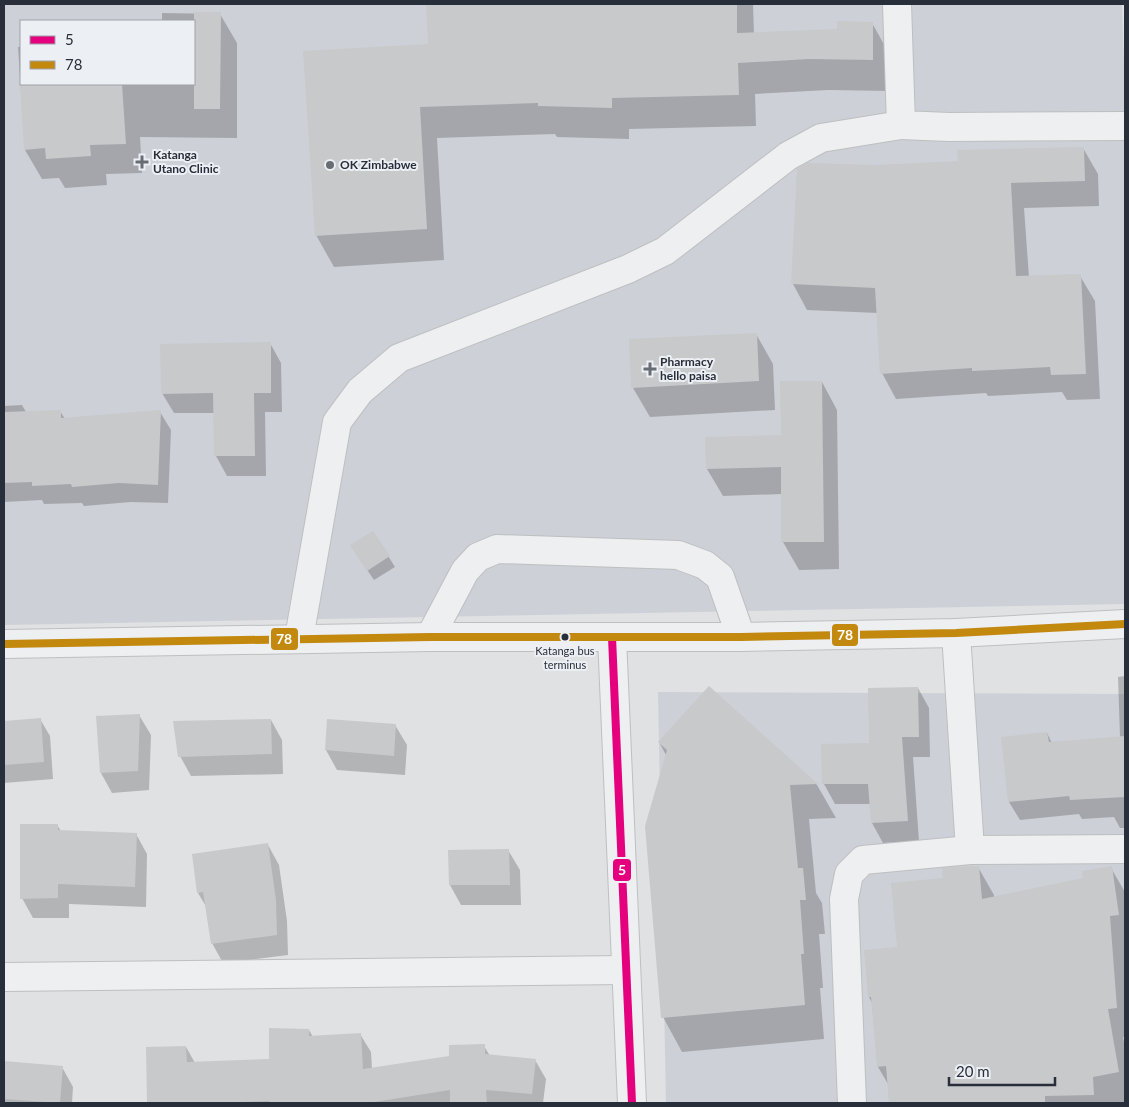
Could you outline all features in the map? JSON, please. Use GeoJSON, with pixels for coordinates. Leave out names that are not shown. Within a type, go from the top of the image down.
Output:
{"type":"FeatureCollection","features":[{"type":"Feature","properties":{"kind":"street"},"geometry":{"type":"LineString","coordinates":[[897,4],[901,125]]}},
{"type":"Feature","properties":{"kind":"street"},"geometry":{"type":"LineString","coordinates":[[299,638],[337,422],[360,391],[399,358],[628,269],[665,251],[788,156],[821,138],[901,125],[949,128],[1125,126]]}},
{"type":"Feature","properties":{"kind":"street"},"geometry":{"type":"LineString","coordinates":[[430,636],[464,571],[478,557],[497,549],[678,555],[705,565],[720,577],[740,637]]}},
{"type":"Feature","properties":{"kind":"street"},"geometry":{"type":"LineString","coordinates":[[4,644],[430,636],[740,637],[956,633],[1125,624]]}},
{"type":"Feature","properties":{"kind":"street"},"geometry":{"type":"LineString","coordinates":[[956,633],[970,850]]}},
{"type":"Feature","properties":{"kind":"street"},"geometry":{"type":"LineString","coordinates":[[612,637],[632,1103]]}},
{"type":"Feature","properties":{"kind":"street"},"geometry":{"type":"LineString","coordinates":[[852,1103],[844,899],[849,874],[863,860],[970,850],[1125,849]]}},
{"type":"Feature","properties":{"kind":"street"},"geometry":{"type":"LineString","coordinates":[[4,977],[626,970]]}},
{"type":"Feature","properties":{"kind":"shaded area"},"geometry":{"type":"Polygon","coordinates":[[[4,4],[1122,4],[1125,97],[1125,604],[4,625],[4,4]]]}},
{"type":"Feature","properties":{"kind":"shaded area"},"geometry":{"type":"Polygon","coordinates":[[[658,692],[1125,694],[1125,1103],[666,1103],[658,692]]]}},
{"type":"Feature","properties":{"kind":"building"},"geometry":{"type":"Polygon","coordinates":[[[426,4],[737,4],[737,33],[837,29],[837,21],[873,22],[873,60],[809,59],[738,63],[739,95],[612,98],[612,108],[538,106],[538,103],[420,107],[427,229],[315,236],[303,51],[428,44],[426,4]]]}},
{"type":"Feature","properties":{"kind":"building"},"geometry":{"type":"Polygon","coordinates":[[[194,12],[221,12],[220,109],[194,109],[194,12]]]}},
{"type":"Feature","properties":{"kind":"building"},"geometry":{"type":"Polygon","coordinates":[[[20,85],[122,85],[126,144],[90,145],[91,156],[46,159],[45,148],[24,150],[20,85]]]}},
{"type":"Feature","properties":{"kind":"building"},"geometry":{"type":"Polygon","coordinates":[[[1084,147],[1085,181],[1011,183],[1016,276],[1081,274],[1086,374],[1051,375],[1050,367],[972,371],[972,368],[880,374],[875,288],[791,284],[797,169],[808,163],[876,165],[958,161],[957,150],[1084,147]]]}},
{"type":"Feature","properties":{"kind":"building"},"geometry":{"type":"Polygon","coordinates":[[[757,333],[759,381],[631,388],[629,339],[757,333]]]}},
{"type":"Feature","properties":{"kind":"building"},"geometry":{"type":"Polygon","coordinates":[[[271,342],[271,393],[254,393],[255,456],[214,456],[213,393],[161,394],[160,344],[271,342]]]}},
{"type":"Feature","properties":{"kind":"building"},"geometry":{"type":"Polygon","coordinates":[[[780,381],[822,381],[824,542],[781,542],[781,467],[706,469],[705,437],[781,435],[780,381]]]}},
{"type":"Feature","properties":{"kind":"building"},"geometry":{"type":"Polygon","coordinates":[[[61,410],[61,418],[161,410],[158,485],[119,483],[72,487],[71,484],[32,486],[32,482],[4,483],[4,412],[61,410]]]}},
{"type":"Feature","properties":{"kind":"building"},"geometry":{"type":"Polygon","coordinates":[[[373,531],[390,556],[367,571],[350,545],[373,531]]]}},
{"type":"Feature","properties":{"kind":"building"},"geometry":{"type":"Polygon","coordinates":[[[709,686],[818,784],[790,785],[798,868],[803,868],[806,900],[800,900],[804,954],[801,954],[805,1005],[661,1018],[645,826],[667,750],[658,742],[709,686]]]}},
{"type":"Feature","properties":{"kind":"building"},"geometry":{"type":"Polygon","coordinates":[[[918,687],[919,737],[902,737],[908,821],[871,823],[868,784],[822,784],[821,744],[869,743],[868,688],[918,687]]]}},
{"type":"Feature","properties":{"kind":"building"},"geometry":{"type":"Polygon","coordinates":[[[140,714],[138,771],[100,773],[96,716],[140,714]]]}},
{"type":"Feature","properties":{"kind":"building"},"geometry":{"type":"Polygon","coordinates":[[[41,718],[44,762],[4,765],[4,721],[41,718]]]}},
{"type":"Feature","properties":{"kind":"building"},"geometry":{"type":"Polygon","coordinates":[[[271,719],[272,754],[178,757],[173,721],[271,719]]]}},
{"type":"Feature","properties":{"kind":"building"},"geometry":{"type":"Polygon","coordinates":[[[327,719],[396,724],[394,756],[325,750],[327,719]]]}},
{"type":"Feature","properties":{"kind":"building"},"geometry":{"type":"Polygon","coordinates":[[[1047,732],[1049,742],[1125,736],[1125,797],[1070,800],[1069,796],[1008,802],[1001,737],[1047,732]]]}},
{"type":"Feature","properties":{"kind":"building"},"geometry":{"type":"Polygon","coordinates":[[[20,824],[58,824],[58,830],[137,833],[135,887],[58,884],[58,898],[20,899],[20,824]]]}},
{"type":"Feature","properties":{"kind":"building"},"geometry":{"type":"Polygon","coordinates":[[[268,843],[276,900],[277,935],[211,944],[203,892],[197,893],[192,854],[268,843]]]}},
{"type":"Feature","properties":{"kind":"building"},"geometry":{"type":"Polygon","coordinates":[[[509,849],[510,885],[449,885],[448,850],[509,849]]]}},
{"type":"Feature","properties":{"kind":"building"},"geometry":{"type":"Polygon","coordinates":[[[979,866],[982,899],[1083,878],[1082,871],[1112,866],[1119,915],[1110,916],[1117,1008],[1108,1009],[1119,1072],[1093,1077],[1094,1095],[1045,1096],[1045,1103],[889,1103],[886,1066],[877,1067],[871,997],[868,997],[864,950],[897,947],[891,883],[943,878],[942,868],[979,866]]]}},
{"type":"Feature","properties":{"kind":"building"},"geometry":{"type":"Polygon","coordinates":[[[269,1028],[309,1029],[309,1036],[361,1033],[363,1069],[449,1056],[449,1045],[485,1044],[485,1054],[536,1059],[532,1094],[486,1090],[487,1103],[450,1103],[450,1090],[368,1103],[269,1103],[269,1101],[147,1103],[146,1047],[186,1046],[187,1062],[269,1059],[269,1028]]]}},
{"type":"Feature","properties":{"kind":"building"},"geometry":{"type":"Polygon","coordinates":[[[4,1061],[63,1066],[60,1103],[4,1099],[4,1061]]]}},
{"type":"Feature","properties":{"kind":"transit line","name":"78"},"geometry":{"type":"LineString","coordinates":[[4,644],[430,637],[741,637],[956,633],[1125,624]]}},
{"type":"Feature","properties":{"kind":"transit line","name":"5"},"geometry":{"type":"LineString","coordinates":[[612,637],[632,1103]]}},
{"type":"Feature","properties":{"kind":"place","name":"Katanga Utano Clinic"},"geometry":{"type":"Point","coordinates":[142,162]}},
{"type":"Feature","properties":{"kind":"place","name":"OK Zimbabwe"},"geometry":{"type":"Point","coordinates":[330,165]}},
{"type":"Feature","properties":{"kind":"place","name":"Pharmacy hello paisa"},"geometry":{"type":"Point","coordinates":[650,369]}},
{"type":"Feature","properties":{"kind":"place","name":"Katanga bus terminus"},"geometry":{"type":"Point","coordinates":[565,637]}}]}
